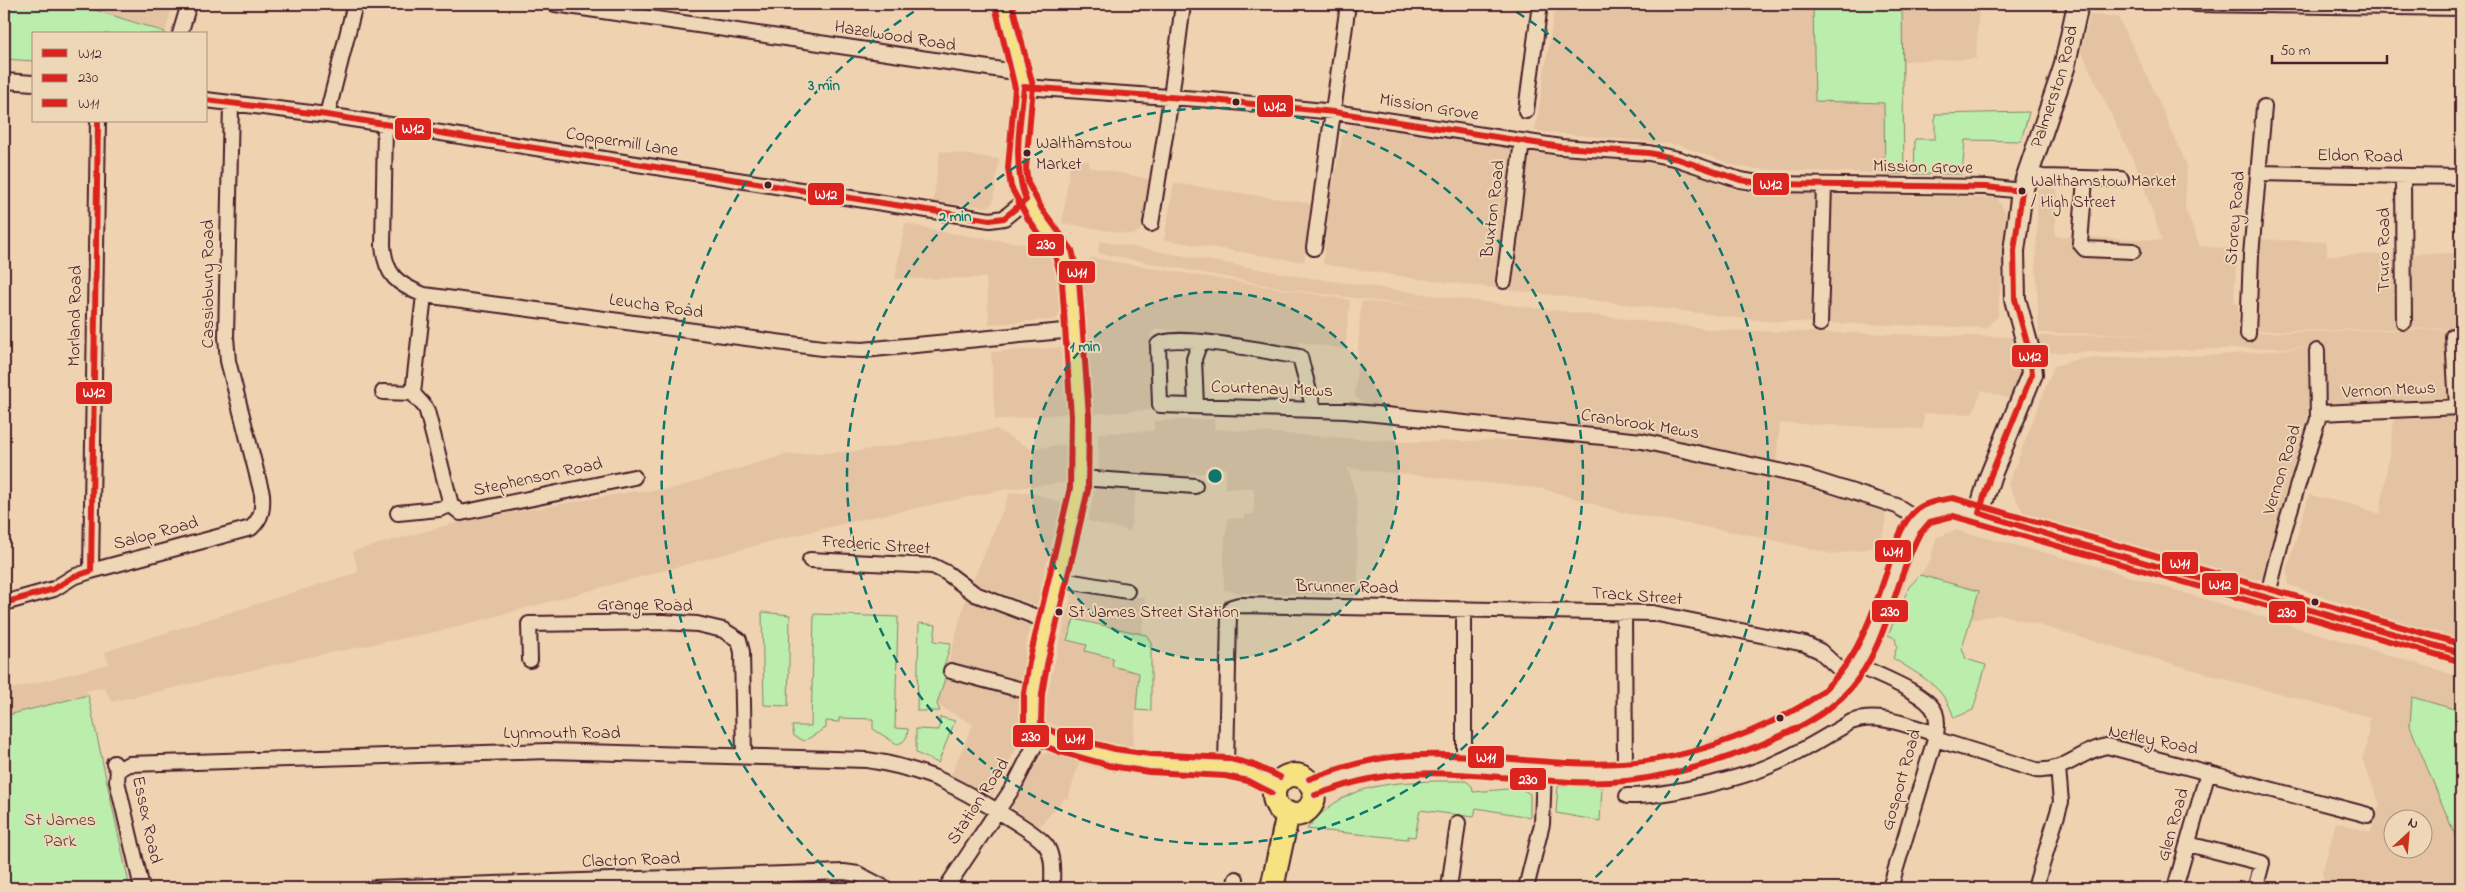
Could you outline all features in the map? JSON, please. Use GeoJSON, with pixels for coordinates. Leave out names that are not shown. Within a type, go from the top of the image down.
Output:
{"type":"FeatureCollection","features":[{"type":"Feature","properties":{"kind":"main road"},"geometry":{"type":"LineString","coordinates":[[1003,4],[1023,80],[1017,168],[1020,186],[1026,200],[1064,254],[1068,268],[1080,417],[1080,478],[1077,501],[1047,621],[1033,693],[1032,726],[1040,734],[1065,745],[1113,758],[1149,763],[1226,767],[1251,773],[1276,785]]}},
{"type":"Feature","properties":{"kind":"main road"},"geometry":{"type":"LineString","coordinates":[[1291,775],[1305,778],[1312,787],[1313,800],[1302,813],[1288,813],[1280,809],[1275,803],[1276,785],[1284,777],[1291,775]]}},
{"type":"Feature","properties":{"kind":"main road"},"geometry":{"type":"LineString","coordinates":[[1272,888],[1288,813]]}},
{"type":"Feature","properties":{"kind":"street"},"geometry":{"type":"LineString","coordinates":[[181,32],[189,4]]}},
{"type":"Feature","properties":{"kind":"street"},"geometry":{"type":"LineString","coordinates":[[327,115],[355,4]]}},
{"type":"Feature","properties":{"kind":"street","name":"Hazelwood Road"},"geometry":{"type":"LineString","coordinates":[[555,4],[1023,80]]}},
{"type":"Feature","properties":{"kind":"street"},"geometry":{"type":"LineString","coordinates":[[1151,224],[1171,98],[1183,4]]}},
{"type":"Feature","properties":{"kind":"street"},"geometry":{"type":"LineString","coordinates":[[1314,248],[1348,4]]}},
{"type":"Feature","properties":{"kind":"street"},"geometry":{"type":"LineString","coordinates":[[1526,111],[1540,4]]}},
{"type":"Feature","properties":{"kind":"street","name":"Palmerston Road"},"geometry":{"type":"LineString","coordinates":[[1979,513],[1990,477],[2032,374],[2028,345],[2017,310],[2014,287],[2014,251],[2025,183],[2055,97],[2078,4]]}},
{"type":"Feature","properties":{"kind":"street"},"geometry":{"type":"LineString","coordinates":[[2195,4],[2461,8]]}},
{"type":"Feature","properties":{"kind":"street","name":"Mission Grove"},"geometry":{"type":"LineString","coordinates":[[1023,80],[1171,98],[1334,112],[1574,148],[1648,153],[1678,159],[1740,180],[1765,184],[1986,187],[2085,179],[2121,179]]}},
{"type":"Feature","properties":{"kind":"street"},"geometry":{"type":"LineString","coordinates":[[4,81],[32,83]]}},
{"type":"Feature","properties":{"kind":"street","name":"Coppermill Lane"},"geometry":{"type":"LineString","coordinates":[[208,100],[327,115],[990,220],[1004,218],[1026,200]]}},
{"type":"Feature","properties":{"kind":"street","name":"Cassiobury Road"},"geometry":{"type":"LineString","coordinates":[[231,104],[226,337],[228,361],[262,494],[263,508],[259,520]]}},
{"type":"Feature","properties":{"kind":"street","name":"Storey Road"},"geometry":{"type":"LineString","coordinates":[[2248,334],[2251,255],[2264,107]]}},
{"type":"Feature","properties":{"kind":"street","name":"Morland Road"},"geometry":{"type":"LineString","coordinates":[[91,571],[98,122]]}},
{"type":"Feature","properties":{"kind":"street","name":"Leucha Road"},"geometry":{"type":"LineString","coordinates":[[385,125],[383,246],[385,265],[392,277],[408,289],[424,296],[822,348],[863,350],[1074,330]]}},
{"type":"Feature","properties":{"kind":"street","name":"Buxton Road"},"geometry":{"type":"LineString","coordinates":[[1504,281],[1522,141]]}},
{"type":"Feature","properties":{"kind":"street","name":"Eldon Road"},"geometry":{"type":"LineString","coordinates":[[2259,173],[2461,177]]}},
{"type":"Feature","properties":{"kind":"street","name":"Truro Road"},"geometry":{"type":"LineString","coordinates":[[2403,177],[2404,322]]}},
{"type":"Feature","properties":{"kind":"street"},"geometry":{"type":"LineString","coordinates":[[2085,179],[2080,243],[2085,249],[2133,251]]}},
{"type":"Feature","properties":{"kind":"street"},"geometry":{"type":"LineString","coordinates":[[1820,324],[1824,185]]}},
{"type":"Feature","properties":{"kind":"street"},"geometry":{"type":"LineString","coordinates":[[383,392],[413,393],[424,296]]}},
{"type":"Feature","properties":{"kind":"street"},"geometry":{"type":"LineString","coordinates":[[2453,336],[2459,407]]}},
{"type":"Feature","properties":{"kind":"street"},"geometry":{"type":"LineString","coordinates":[[1190,406],[1160,405],[1158,345],[1162,341],[1176,340],[1200,342]]}},
{"type":"Feature","properties":{"kind":"street","name":"Courtenay Mews"},"geometry":{"type":"LineString","coordinates":[[1314,410],[1300,356],[1200,342],[1194,359],[1190,406],[1346,412]]}},
{"type":"Feature","properties":{"kind":"street","name":"Vernon Road"},"geometry":{"type":"LineString","coordinates":[[2267,598],[2284,530],[2319,413],[2317,351]]}},
{"type":"Feature","properties":{"kind":"street","name":"Stephenson Road"},"geometry":{"type":"LineString","coordinates":[[413,393],[427,411],[451,505],[461,513],[634,477]]}},
{"type":"Feature","properties":{"kind":"street","name":"Vernon Mews"},"geometry":{"type":"LineString","coordinates":[[2319,413],[2459,407]]}},
{"type":"Feature","properties":{"kind":"street","name":"Cranbrook Mews"},"geometry":{"type":"LineString","coordinates":[[1346,412],[1642,441],[1806,476],[1897,506],[1919,520]]}},
{"type":"Feature","properties":{"kind":"street"},"geometry":{"type":"LineString","coordinates":[[1080,478],[1195,486]]}},
{"type":"Feature","properties":{"kind":"street","name":"Stephenson Road"},"geometry":{"type":"LineString","coordinates":[[398,514],[439,509],[451,505]]}},
{"type":"Feature","properties":{"kind":"street"},"geometry":{"type":"LineString","coordinates":[[1312,787],[1371,768],[1416,765],[1544,770],[1625,766],[1700,756],[1757,736],[1820,705],[1852,671],[1878,625],[1906,540],[1919,520],[1936,510],[1954,507],[2313,612],[2461,653]]}},
{"type":"Feature","properties":{"kind":"street","name":"Salop Road"},"geometry":{"type":"LineString","coordinates":[[4,602],[54,589],[73,577],[91,571],[251,528],[259,520]]}},
{"type":"Feature","properties":{"kind":"street","name":"Frederic Street"},"geometry":{"type":"LineString","coordinates":[[810,560],[933,566],[948,573],[975,594],[1047,621]]}},
{"type":"Feature","properties":{"kind":"street"},"geometry":{"type":"LineString","coordinates":[[1056,579],[1127,590]]}},
{"type":"Feature","properties":{"kind":"street","name":"Brunner Road"},"geometry":{"type":"LineString","coordinates":[[1226,767],[1230,614],[1232,606],[1467,609]]}},
{"type":"Feature","properties":{"kind":"street"},"geometry":{"type":"LineString","coordinates":[[1464,767],[1467,609]]}},
{"type":"Feature","properties":{"kind":"street","name":"Track Street"},"geometry":{"type":"LineString","coordinates":[[1467,609],[1660,614],[1804,644],[1852,671]]}},
{"type":"Feature","properties":{"kind":"street"},"geometry":{"type":"LineString","coordinates":[[1624,613],[1625,766]]}},
{"type":"Feature","properties":{"kind":"street","name":"Grange Road"},"geometry":{"type":"LineString","coordinates":[[530,660],[529,624],[663,622],[697,624],[723,630],[739,640],[742,652],[744,755]]}},
{"type":"Feature","properties":{"kind":"street"},"geometry":{"type":"LineString","coordinates":[[951,670],[1033,693]]}},
{"type":"Feature","properties":{"kind":"street","name":"Gosport Road"},"geometry":{"type":"LineString","coordinates":[[1852,671],[1926,700],[1934,711],[1936,737],[1890,888]]}},
{"type":"Feature","properties":{"kind":"street","name":"Netley Road"},"geometry":{"type":"LineString","coordinates":[[1627,796],[1642,797],[1722,781],[1776,764],[1851,722],[1862,718],[1876,718],[2036,770],[2047,771],[2058,768],[2093,748],[2107,746],[2368,815]]}},
{"type":"Feature","properties":{"kind":"street","name":"Station Road"},"geometry":{"type":"LineString","coordinates":[[946,888],[1014,786],[1040,734]]}},
{"type":"Feature","properties":{"kind":"street","name":"Lynmouth Road"},"geometry":{"type":"LineString","coordinates":[[116,766],[130,764],[548,751],[744,755],[886,762],[935,778],[1032,833],[1047,846],[1052,861],[1052,888]]}},
{"type":"Feature","properties":{"kind":"street","name":"Essex Road"},"geometry":{"type":"LineString","coordinates":[[116,766],[117,781],[142,888]]}},
{"type":"Feature","properties":{"kind":"street"},"geometry":{"type":"LineString","coordinates":[[2035,888],[2061,802],[2058,768]]}},
{"type":"Feature","properties":{"kind":"street"},"geometry":{"type":"LineString","coordinates":[[1526,888],[1542,824],[1544,770]]}},
{"type":"Feature","properties":{"kind":"street","name":"Glen Road"},"geometry":{"type":"LineString","coordinates":[[2175,888],[2208,772]]}},
{"type":"Feature","properties":{"kind":"street"},"geometry":{"type":"LineString","coordinates":[[1449,888],[1458,824]]}},
{"type":"Feature","properties":{"kind":"street"},"geometry":{"type":"LineString","coordinates":[[2188,844],[2262,863],[2256,886]]}},
{"type":"Feature","properties":{"kind":"street","name":"Clacton Road"},"geometry":{"type":"LineString","coordinates":[[374,888],[844,872],[858,874],[885,888]]}},
{"type":"Feature","properties":{"kind":"shaded area"},"geometry":{"type":"Polygon","coordinates":[[[76,4],[173,4],[165,32],[76,4]]]}},
{"type":"Feature","properties":{"kind":"shaded area"},"geometry":{"type":"Polygon","coordinates":[[[1979,4],[1976,59],[1904,61],[1904,174],[1753,169],[1733,165],[1679,145],[1535,131],[1554,12],[1979,4]]]}},
{"type":"Feature","properties":{"kind":"shaded area"},"geometry":{"type":"Polygon","coordinates":[[[2090,15],[2118,17],[2153,88],[2187,166],[2185,209],[2200,246],[2237,249],[2234,303],[2238,303],[2238,333],[2461,329],[2461,640],[2363,617],[2364,611],[2289,585],[2287,570],[2309,495],[2354,505],[2380,514],[2396,408],[2309,414],[2288,486],[2265,577],[2248,585],[2023,512],[2008,485],[2054,366],[2078,359],[2221,355],[2312,347],[2041,353],[2037,336],[2164,334],[2039,333],[2036,264],[2038,188],[2057,189],[2055,236],[2162,240],[2139,173],[2081,51],[2090,15]]]}},
{"type":"Feature","properties":{"kind":"shaded area"},"geometry":{"type":"Polygon","coordinates":[[[1352,125],[1538,152],[1648,163],[1689,170],[1720,184],[1747,192],[1997,198],[2006,213],[1998,316],[1986,328],[1763,321],[1412,278],[1323,264],[1329,206],[1342,137],[1352,125]]]}},
{"type":"Feature","properties":{"kind":"shaded area"},"geometry":{"type":"Polygon","coordinates":[[[940,151],[999,159],[993,203],[987,207],[933,202],[940,151]]]}},
{"type":"Feature","properties":{"kind":"shaded area"},"geometry":{"type":"Polygon","coordinates":[[[1071,158],[1089,161],[1089,167],[1149,179],[1141,230],[1133,235],[1062,223],[1071,158]]]}},
{"type":"Feature","properties":{"kind":"shaded area"},"geometry":{"type":"Polygon","coordinates":[[[1174,183],[1313,204],[1304,262],[1164,240],[1174,183]]]}},
{"type":"Feature","properties":{"kind":"shaded area"},"geometry":{"type":"Polygon","coordinates":[[[905,223],[943,232],[1045,247],[1055,256],[1061,314],[1055,320],[989,324],[986,278],[895,279],[905,223]]]}},
{"type":"Feature","properties":{"kind":"shaded area"},"geometry":{"type":"Polygon","coordinates":[[[2259,239],[2327,242],[2327,255],[2461,253],[2461,328],[2257,331],[2259,239]]]}},
{"type":"Feature","properties":{"kind":"shaded area"},"geometry":{"type":"Polygon","coordinates":[[[1100,241],[1297,276],[1460,299],[1717,330],[2012,337],[2017,353],[2012,353],[2020,361],[2022,371],[2010,399],[1982,390],[1972,414],[1924,413],[1923,429],[1780,423],[1776,464],[1664,437],[1369,408],[1355,396],[1361,301],[1430,308],[1293,290],[1098,253],[1100,241]]]}},
{"type":"Feature","properties":{"kind":"shaded area"},"geometry":{"type":"Polygon","coordinates":[[[1092,258],[1350,300],[1345,349],[1299,342],[1299,349],[1157,328],[1151,334],[1150,410],[1092,414],[1083,262],[1092,258]]]}},
{"type":"Feature","properties":{"kind":"shaded area"},"geometry":{"type":"Polygon","coordinates":[[[1064,347],[1071,413],[995,420],[991,352],[1064,347]]]}},
{"type":"Feature","properties":{"kind":"shaded area"},"geometry":{"type":"Polygon","coordinates":[[[1214,419],[1214,429],[1404,442],[1583,439],[1710,460],[1886,511],[1885,525],[1879,547],[1833,554],[1745,534],[1619,512],[1544,489],[1348,468],[1357,502],[1358,596],[1242,593],[1224,590],[1224,550],[1228,518],[1244,519],[1244,515],[1254,514],[1254,488],[1225,488],[1226,468],[1205,470],[1205,473],[1188,474],[1188,479],[1099,476],[1098,433],[1154,431],[1154,421],[1214,419]]]}},
{"type":"Feature","properties":{"kind":"shaded area"},"geometry":{"type":"Polygon","coordinates":[[[996,429],[1031,449],[1070,444],[1067,448],[1069,482],[1008,489],[872,517],[769,542],[445,630],[309,657],[112,702],[104,687],[86,691],[88,695],[4,716],[4,691],[109,664],[105,652],[358,572],[353,551],[459,522],[630,492],[671,489],[784,455],[859,451],[996,429]]]}},
{"type":"Feature","properties":{"kind":"shaded area"},"geometry":{"type":"Polygon","coordinates":[[[1096,484],[1137,486],[1130,531],[1088,521],[1096,484]]]}},
{"type":"Feature","properties":{"kind":"shaded area"},"geometry":{"type":"Polygon","coordinates":[[[1029,492],[1068,505],[1037,606],[972,583],[1010,493],[1029,492]]]}},
{"type":"Feature","properties":{"kind":"shaded area"},"geometry":{"type":"Polygon","coordinates":[[[1955,530],[2093,565],[2461,677],[2461,888],[2326,888],[2322,873],[2336,822],[2371,832],[2380,804],[2362,759],[2366,747],[2370,717],[2239,683],[2000,614],[1971,620],[1978,591],[1920,575],[1931,560],[1936,538],[1955,530]]]}},
{"type":"Feature","properties":{"kind":"shaded area"},"geometry":{"type":"Polygon","coordinates":[[[1073,588],[1145,598],[1133,746],[1099,742],[1078,735],[1045,721],[1042,714],[1073,588]]]}},
{"type":"Feature","properties":{"kind":"shaded area"},"geometry":{"type":"Polygon","coordinates":[[[966,597],[1032,623],[1026,645],[1021,697],[1021,738],[992,796],[951,775],[973,724],[937,705],[966,597]]]}},
{"type":"Feature","properties":{"kind":"shaded area"},"geometry":{"type":"Polygon","coordinates":[[[1048,753],[1079,762],[1068,799],[1065,798],[1039,827],[1011,806],[1043,754],[1048,753]]]}},
{"type":"Feature","properties":{"kind":"green space"},"geometry":{"type":"Polygon","coordinates":[[[4,4],[76,4],[165,32],[32,32],[32,61],[4,59],[4,4]]]}},
{"type":"Feature","properties":{"kind":"green space"},"geometry":{"type":"Polygon","coordinates":[[[1902,5],[1904,174],[1885,174],[1884,103],[1815,101],[1813,7],[1902,5]]]}},
{"type":"Feature","properties":{"kind":"green space"},"geometry":{"type":"Polygon","coordinates":[[[2029,112],[2021,141],[1965,140],[1962,174],[1914,174],[1915,139],[1935,139],[1935,114],[2029,112]]]}},
{"type":"Feature","properties":{"kind":"green space"},"geometry":{"type":"Polygon","coordinates":[[[1920,575],[1979,591],[1962,648],[1966,659],[1986,665],[1973,710],[1954,718],[1944,697],[1930,682],[1893,658],[1897,647],[1895,638],[1888,635],[1909,587],[1920,575]]]}},
{"type":"Feature","properties":{"kind":"green space"},"geometry":{"type":"Polygon","coordinates":[[[762,612],[790,615],[788,706],[764,705],[762,612]]]}},
{"type":"Feature","properties":{"kind":"green space"},"geometry":{"type":"Polygon","coordinates":[[[814,614],[898,617],[895,728],[908,729],[907,737],[904,741],[897,744],[873,729],[873,719],[839,718],[839,722],[826,721],[826,728],[804,741],[794,736],[792,726],[811,726],[814,614]]]}},
{"type":"Feature","properties":{"kind":"green space"},"geometry":{"type":"Polygon","coordinates":[[[1074,619],[1146,635],[1151,642],[1151,711],[1136,710],[1139,673],[1112,666],[1113,658],[1085,651],[1087,645],[1067,640],[1074,619]]]}},
{"type":"Feature","properties":{"kind":"green space"},"geometry":{"type":"Polygon","coordinates":[[[919,623],[936,625],[934,641],[951,643],[942,673],[946,675],[937,704],[940,711],[917,711],[919,623]]]}},
{"type":"Feature","properties":{"kind":"green space","name":"St James Park"},"geometry":{"type":"Polygon","coordinates":[[[88,695],[130,888],[4,888],[4,716],[88,695]]]}},
{"type":"Feature","properties":{"kind":"green space"},"geometry":{"type":"Polygon","coordinates":[[[2412,697],[2461,711],[2461,850],[2410,726],[2412,697]]]}},
{"type":"Feature","properties":{"kind":"green space"},"geometry":{"type":"Polygon","coordinates":[[[940,717],[955,721],[938,763],[916,753],[916,729],[939,730],[940,717]]]}},
{"type":"Feature","properties":{"kind":"green space"},"geometry":{"type":"Polygon","coordinates":[[[1466,781],[1472,786],[1473,792],[1520,788],[1530,794],[1530,817],[1476,808],[1474,817],[1420,810],[1415,837],[1408,836],[1408,839],[1307,829],[1320,814],[1335,803],[1365,789],[1398,783],[1466,781]]]}},
{"type":"Feature","properties":{"kind":"green space"},"geometry":{"type":"Polygon","coordinates":[[[1558,786],[1602,787],[1600,821],[1556,813],[1558,786]]]}},
{"type":"Feature","properties":{"kind":"transit line","name":"W11"},"geometry":{"type":"LineString","coordinates":[[1012,4],[1033,86],[1026,168],[1028,183],[1042,209],[1072,250],[1079,279],[1089,416],[1088,490],[1047,665],[1042,694],[1041,723],[1045,728],[1062,735],[1115,749],[1150,754],[1227,758],[1254,765],[1280,777]]}},
{"type":"Feature","properties":{"kind":"transit line","name":"230"},"geometry":{"type":"LineString","coordinates":[[995,6],[1015,88],[1008,168],[1011,187],[1028,219],[1056,258],[1062,282],[1071,417],[1070,488],[1029,662],[1024,693],[1024,729],[1037,743],[1057,751],[1111,766],[1149,772],[1225,776],[1248,781],[1272,793]]}},
{"type":"Feature","properties":{"kind":"transit line","name":"W12"},"geometry":{"type":"LineString","coordinates":[[1024,87],[1212,100],[1334,112],[1561,147],[1649,153],[1678,159],[1740,180],[1765,184],[1986,187],[2022,191]]}},
{"type":"Feature","properties":{"kind":"transit line","name":"W12"},"geometry":{"type":"LineString","coordinates":[[1024,87],[1018,158],[1019,172],[1026,200]]}},
{"type":"Feature","properties":{"kind":"transit line","name":"W12"},"geometry":{"type":"LineString","coordinates":[[208,100],[327,115],[990,220],[1004,218],[1026,200]]}},
{"type":"Feature","properties":{"kind":"transit line","name":"W12"},"geometry":{"type":"LineString","coordinates":[[4,603],[54,589],[73,577],[91,571],[98,122]]}},
{"type":"Feature","properties":{"kind":"transit line","name":"W12"},"geometry":{"type":"LineString","coordinates":[[1979,513],[1990,477],[2032,374],[2030,354],[2015,299],[2014,251],[2022,191]]}},
{"type":"Feature","properties":{"kind":"transit line","name":"W11"},"geometry":{"type":"LineString","coordinates":[[1309,779],[1365,762],[1414,755],[1473,756],[1592,764],[1645,761],[1692,752],[1761,727],[1803,705],[1821,692],[1836,677],[1849,661],[1868,623],[1906,521],[1916,510],[1924,505],[1953,498],[2461,644]]}},
{"type":"Feature","properties":{"kind":"transit line","name":"W12"},"geometry":{"type":"LineString","coordinates":[[1979,513],[2062,539],[2461,653]]}},
{"type":"Feature","properties":{"kind":"transit line","name":"230"},"geometry":{"type":"LineString","coordinates":[[1315,795],[1369,779],[1418,774],[1477,775],[1566,782],[1643,779],[1694,768],[1772,740],[1820,715],[1841,699],[1850,689],[1863,672],[1882,634],[1910,554],[1919,535],[1930,522],[1953,516],[2459,661]]}},
{"type":"Feature","properties":{"kind":"place","name":"Walthamstow Market"},"geometry":{"type":"Point","coordinates":[1027,153]}},
{"type":"Feature","properties":{"kind":"place","name":"Walthamstow Market / High Street"},"geometry":{"type":"Point","coordinates":[2022,191]}},
{"type":"Feature","properties":{"kind":"place","name":"St James Street Station"},"geometry":{"type":"Point","coordinates":[1059,612]}}]}
